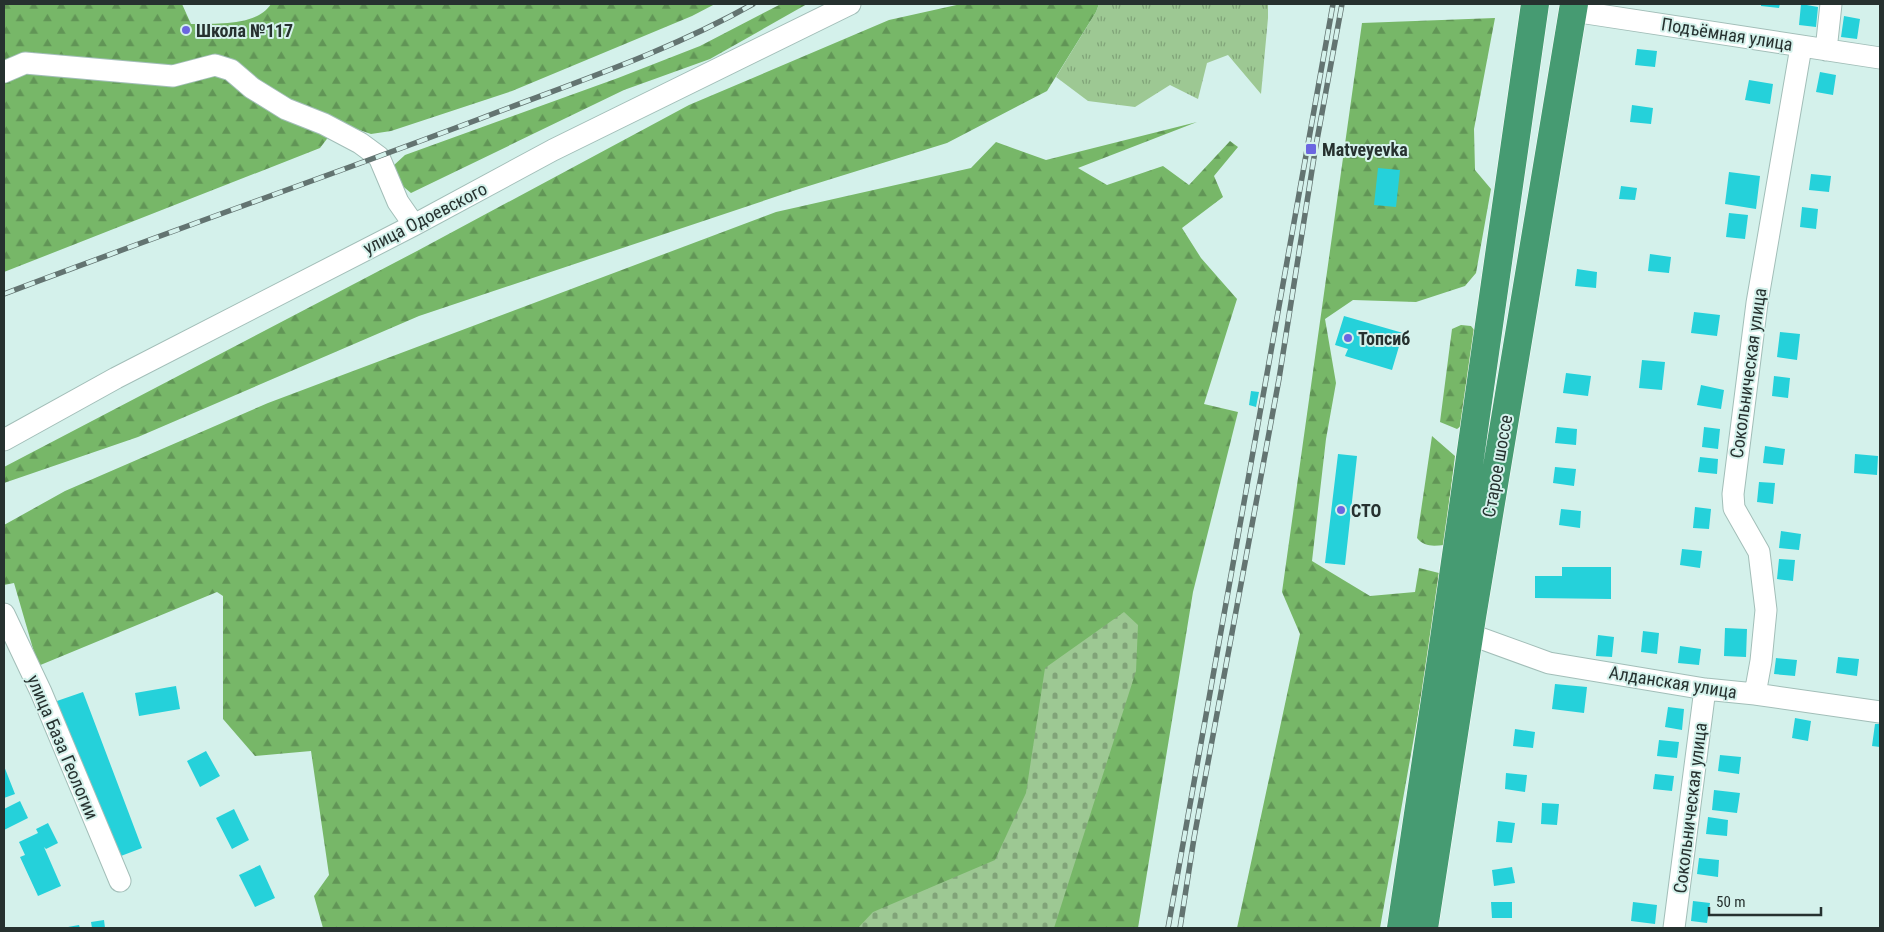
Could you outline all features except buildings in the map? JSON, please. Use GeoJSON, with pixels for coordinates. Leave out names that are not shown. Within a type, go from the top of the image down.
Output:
{"type":"FeatureCollection","features":[{"type":"Feature","properties":{"kind":"highway","name":"Старое шоссе"},"geometry":{"type":"LineString","coordinates":[[1401,928],[1535,4]]}},
{"type":"Feature","properties":{"kind":"highway","name":"Старое шоссе"},"geometry":{"type":"LineString","coordinates":[[1424,928],[1469,634],[1573,7]]}},
{"type":"Feature","properties":{"kind":"street","name":"улица Одоевского"},"geometry":{"type":"LineString","coordinates":[[4,440],[125,374],[414,225],[553,150],[850,4]]}},
{"type":"Feature","properties":{"kind":"street"},"geometry":{"type":"LineString","coordinates":[[1826,50],[1831,4]]}},
{"type":"Feature","properties":{"kind":"street","name":"Подъёмная улица"},"geometry":{"type":"LineString","coordinates":[[1573,7],[1880,58]]}},
{"type":"Feature","properties":{"kind":"street","name":"Сокольническая улица"},"geometry":{"type":"LineString","coordinates":[[1755,694],[1761,661],[1766,610],[1759,552],[1734,508],[1733,494],[1757,303],[1801,46]]}},
{"type":"Feature","properties":{"kind":"street"},"geometry":{"type":"LineString","coordinates":[[4,72],[25,63],[173,76],[215,64],[231,70],[252,88],[286,109],[324,124],[360,143],[379,156],[398,202],[414,225]]}},
{"type":"Feature","properties":{"kind":"street","name":"улица База Геологии"},"geometry":{"type":"LineString","coordinates":[[4,614],[41,692],[120,881]]}},
{"type":"Feature","properties":{"kind":"street","name":"Алданская улица"},"geometry":{"type":"LineString","coordinates":[[1469,634],[1549,663],[1705,688],[1880,712]]}},
{"type":"Feature","properties":{"kind":"street","name":"Сокольническая улица"},"geometry":{"type":"LineString","coordinates":[[1674,928],[1705,688]]}},
{"type":"Feature","properties":{"kind":"green space"},"geometry":{"type":"Polygon","coordinates":[[[4,4],[182,4],[191,24],[245,20],[256,17],[271,4],[715,4],[692,16],[512,91],[391,131],[371,134],[339,123],[320,148],[4,272],[4,4]]]}},
{"type":"Feature","properties":{"kind":"green space"},"geometry":{"type":"Polygon","coordinates":[[[781,4],[807,4],[710,59],[624,90],[411,193],[393,178],[393,166],[405,155],[618,78],[700,46],[781,4]]]}},
{"type":"Feature","properties":{"kind":"green space"},"geometry":{"type":"Polygon","coordinates":[[[961,4],[1099,4],[1096,12],[1047,91],[947,143],[799,189],[419,316],[138,437],[4,483],[4,467],[417,251],[689,105],[889,20],[961,4]]]}},
{"type":"Feature","properties":{"kind":"green space"},"geometry":{"type":"Polygon","coordinates":[[[1099,4],[1268,4],[1261,94],[1228,55],[1207,63],[1198,99],[1170,85],[1135,107],[1088,101],[1056,77],[1099,4]]]}},
{"type":"Feature","properties":{"kind":"green space"},"geometry":{"type":"Polygon","coordinates":[[[1495,18],[1474,129],[1475,170],[1491,189],[1476,273],[1465,286],[1416,302],[1353,300],[1325,319],[1336,383],[1326,439],[1312,561],[1370,596],[1415,592],[1419,568],[1439,573],[1432,636],[1380,928],[1237,928],[1300,634],[1282,592],[1362,23],[1495,18]]]}},
{"type":"Feature","properties":{"kind":"green space"},"geometry":{"type":"Polygon","coordinates":[[[1197,122],[1078,168],[1107,185],[1163,166],[1189,185],[1230,141],[1238,147],[1214,176],[1223,197],[1182,228],[1201,258],[1237,299],[1204,404],[1238,412],[1193,592],[1138,928],[323,928],[314,896],[329,875],[311,751],[255,756],[223,719],[223,596],[217,592],[38,666],[14,583],[4,585],[4,525],[65,491],[268,403],[776,212],[971,168],[996,142],[1046,160],[1197,122]]]}},
{"type":"Feature","properties":{"kind":"green space"},"geometry":{"type":"Polygon","coordinates":[[[1461,325],[1471,326],[1475,331],[1461,426],[1457,429],[1440,422],[1452,329],[1461,325]]]}},
{"type":"Feature","properties":{"kind":"green space"},"geometry":{"type":"Polygon","coordinates":[[[1432,436],[1455,456],[1444,545],[1436,546],[1426,544],[1417,538],[1432,436]]]}},
{"type":"Feature","properties":{"kind":"green space"},"geometry":{"type":"Polygon","coordinates":[[[1124,612],[1138,625],[1136,671],[1054,928],[858,928],[873,912],[995,860],[1026,793],[1045,668],[1124,612]]]}},
{"type":"Feature","properties":{"kind":"railway"},"geometry":{"type":"LineString","coordinates":[[4,294],[585,79],[688,37],[753,4]]}},
{"type":"Feature","properties":{"kind":"railway"},"geometry":{"type":"LineString","coordinates":[[1168,928],[1333,4]]}},
{"type":"Feature","properties":{"kind":"railway"},"geometry":{"type":"LineString","coordinates":[[1180,928],[1194,838],[1279,379],[1315,151],[1342,4]]}},
{"type":"Feature","properties":{"kind":"place","name":"Школа №117"},"geometry":{"type":"Point","coordinates":[186,30]}},
{"type":"Feature","properties":{"kind":"place","name":"Matveyevka"},"geometry":{"type":"Point","coordinates":[1311,149]}},
{"type":"Feature","properties":{"kind":"place","name":"Топсиб"},"geometry":{"type":"Point","coordinates":[1348,338]}},
{"type":"Feature","properties":{"kind":"place","name":"СТО"},"geometry":{"type":"Point","coordinates":[1341,510]}}]}
